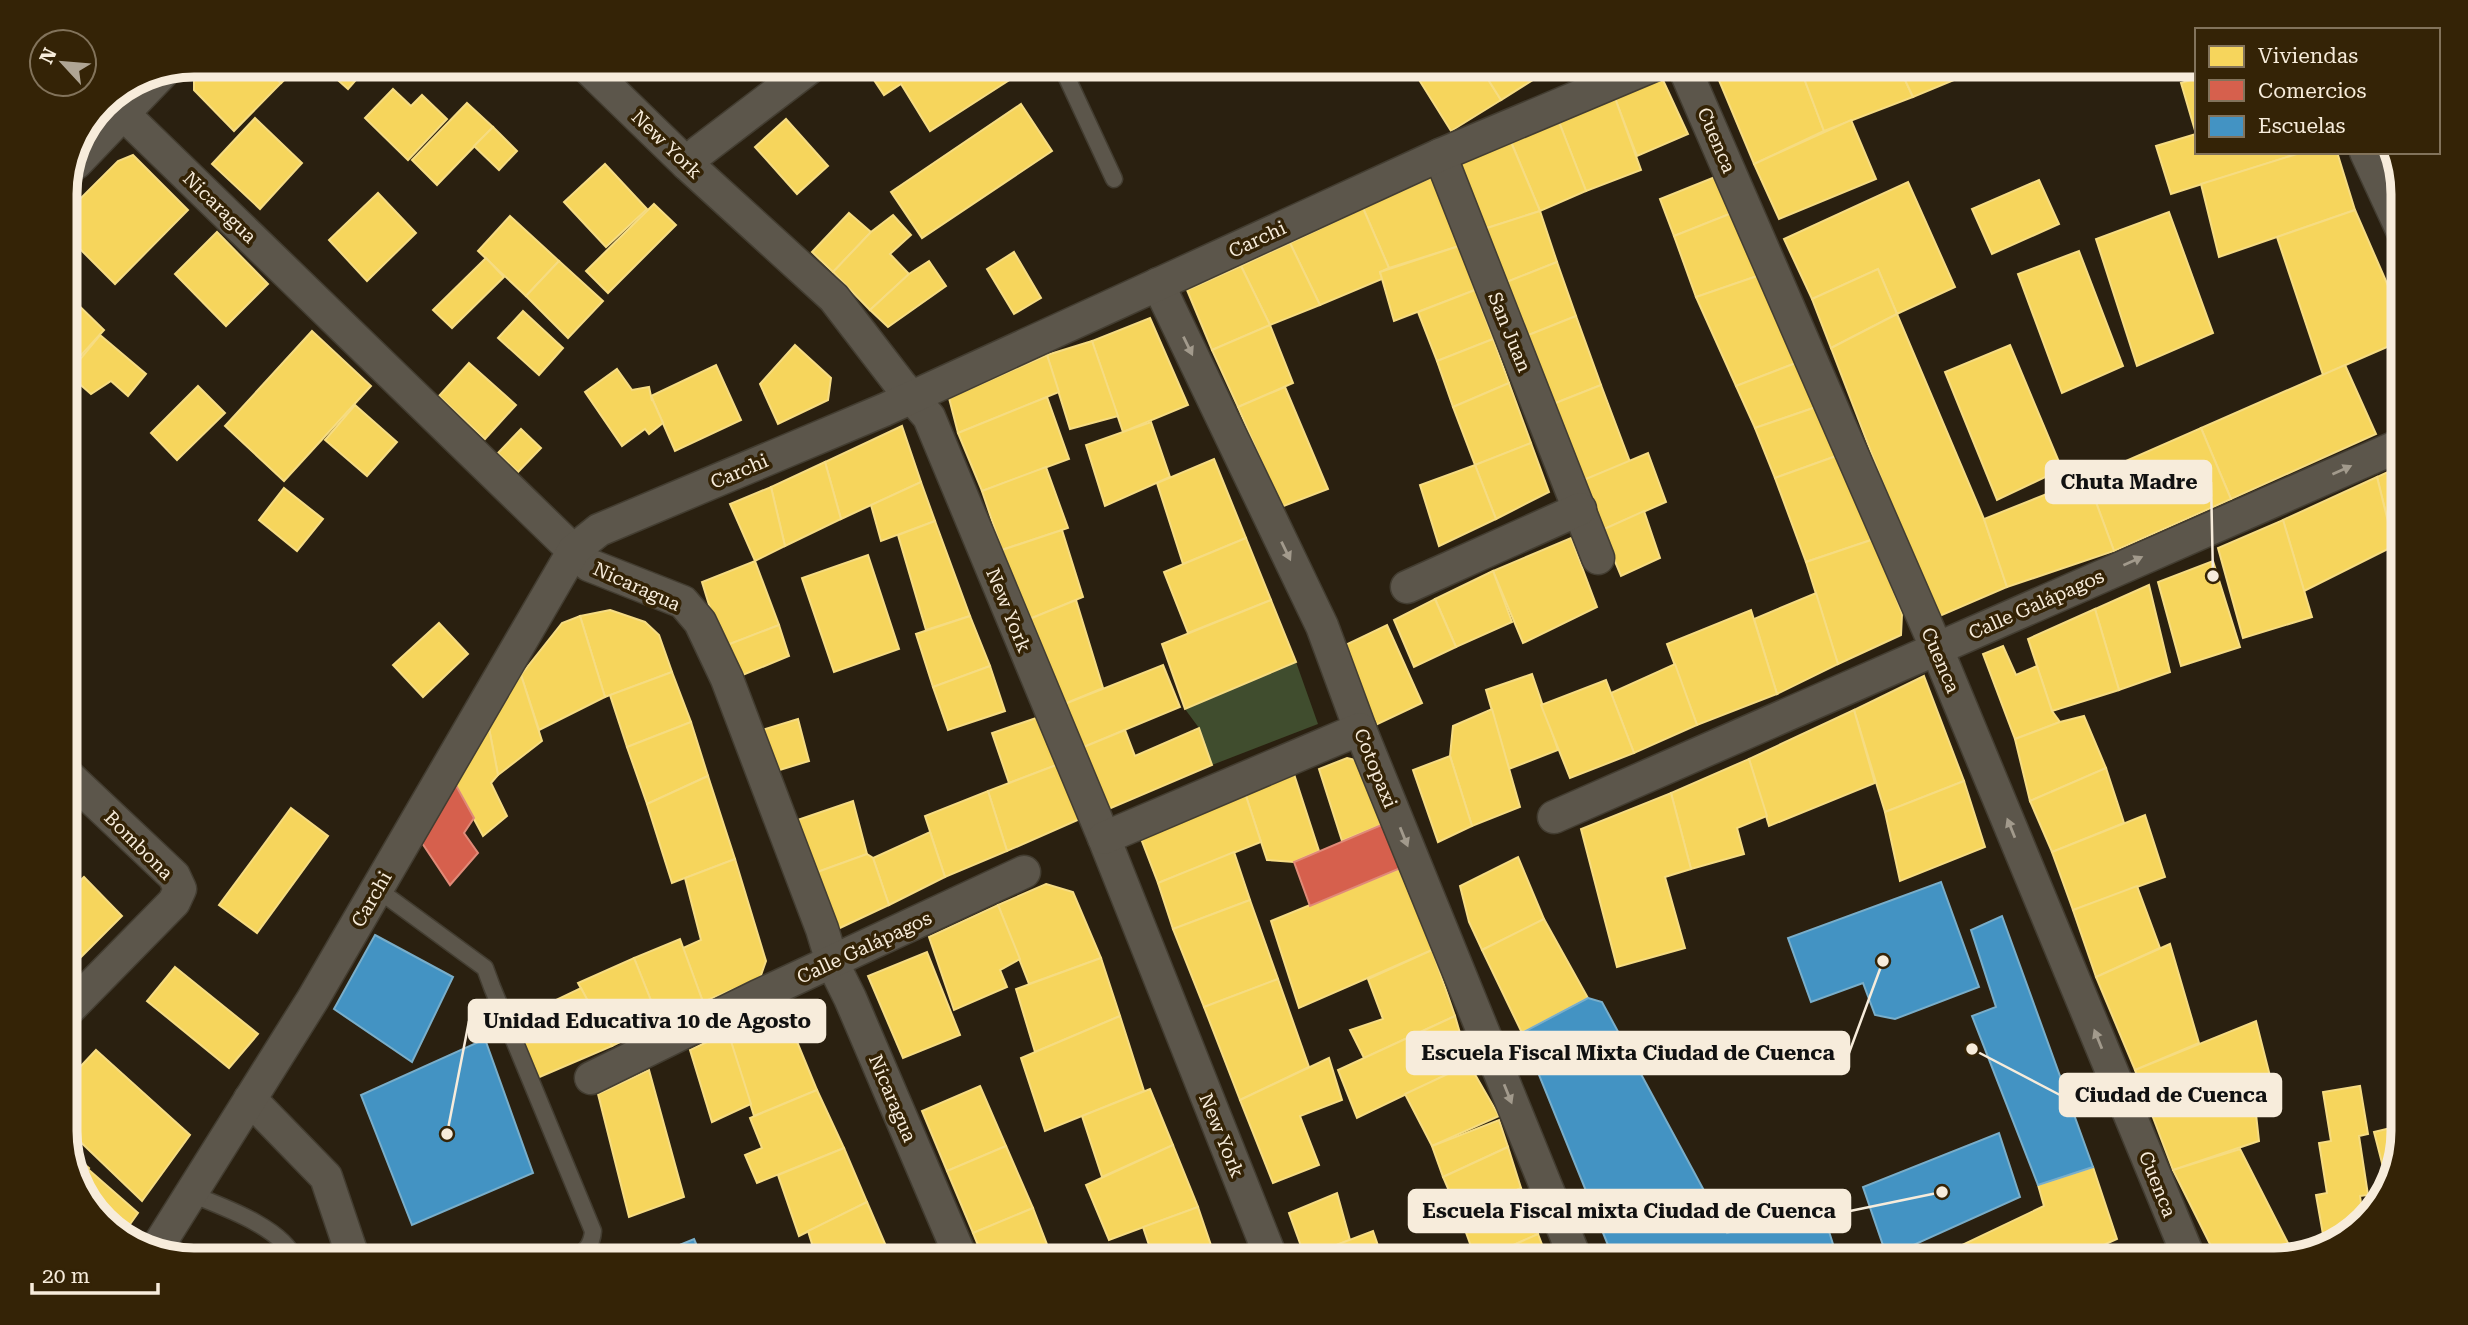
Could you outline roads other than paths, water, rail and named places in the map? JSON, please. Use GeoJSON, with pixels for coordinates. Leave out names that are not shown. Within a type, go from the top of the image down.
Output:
{"type":"FeatureCollection","features":[{"type":"Feature","properties":{"kind":"street","name":"New York"},"geometry":{"type":"LineString","coordinates":[[597,77],[687,164],[834,298],[929,417],[1104,838],[1267,1248]]}},
{"type":"Feature","properties":{"kind":"street"},"geometry":{"type":"LineString","coordinates":[[687,164],[797,77]]}},
{"type":"Feature","properties":{"kind":"street","name":"Carchi"},"geometry":{"type":"LineString","coordinates":[[160,1243],[313,999],[574,550],[598,530],[911,397],[1440,155],[1625,77]]}},
{"type":"Feature","properties":{"kind":"street","name":"Cuenca"},"geometry":{"type":"LineString","coordinates":[[1688,77],[1936,647],[2184,1248]]}},
{"type":"Feature","properties":{"kind":"street","name":"Nicaragua"},"geometry":{"type":"LineString","coordinates":[[117,107],[589,565],[683,602],[700,622],[727,679],[822,929],[832,962],[957,1248]]}},
{"type":"Feature","properties":{"kind":"street"},"geometry":{"type":"LineString","coordinates":[[87,147],[113,110]]}},
{"type":"Feature","properties":{"kind":"street"},"geometry":{"type":"LineString","coordinates":[[2367,154],[2391,206]]}},
{"type":"Feature","properties":{"kind":"street","name":"San Juan"},"geometry":{"type":"LineString","coordinates":[[1440,155],[1598,558]]}},
{"type":"Feature","properties":{"kind":"street","name":"Cotopaxi"},"geometry":{"type":"LineString","coordinates":[[1158,284],[1322,626],[1360,729],[1571,1248]]}},
{"type":"Feature","properties":{"kind":"street","name":"Calle Galápagos"},"geometry":{"type":"LineString","coordinates":[[1555,817],[1936,647],[2391,449]]}},
{"type":"Feature","properties":{"kind":"street"},"geometry":{"type":"LineString","coordinates":[[1408,587],[1580,509]]}},
{"type":"Feature","properties":{"kind":"street"},"geometry":{"type":"LineString","coordinates":[[1104,838],[1360,729]]}},
{"type":"Feature","properties":{"kind":"street","name":"Bombona"},"geometry":{"type":"LineString","coordinates":[[77,785],[173,876],[180,889],[174,902],[77,1001]]}},
{"type":"Feature","properties":{"kind":"street","name":"Calle Galápagos"},"geometry":{"type":"LineString","coordinates":[[591,1078],[1024,872]]}},
{"type":"Feature","properties":{"kind":"street"},"geometry":{"type":"LineString","coordinates":[[250,1099],[326,1177],[350,1248]]}},
{"type":"Feature","properties":{"kind":"lane"},"geometry":{"type":"LineString","coordinates":[[1067,77],[1114,179]]}},
{"type":"Feature","properties":{"kind":"lane"},"geometry":{"type":"LineString","coordinates":[[377,889],[485,968],[488,973],[593,1231],[588,1248]]}},
{"type":"Feature","properties":{"kind":"lane"},"geometry":{"type":"LineString","coordinates":[[191,1194],[267,1230],[288,1248]]}},
{"type":"Feature","properties":{"kind":"place","name":"Chuta Madre"},"geometry":{"type":"Point","coordinates":[2213,576]}},
{"type":"Feature","properties":{"kind":"place","name":"Escuela Fiscal Mixta Ciudad de Cuenca"},"geometry":{"type":"Point","coordinates":[1883,961]}},
{"type":"Feature","properties":{"kind":"place","name":"Ciudad de Cuenca"},"geometry":{"type":"Point","coordinates":[1972,1049]}},
{"type":"Feature","properties":{"kind":"place","name":"Unidad Educativa 10 de Agosto"},"geometry":{"type":"Point","coordinates":[447,1134]}},
{"type":"Feature","properties":{"kind":"place","name":"Escuela Fiscal mixta Ciudad de Cuenca"},"geometry":{"type":"Point","coordinates":[1942,1192]}}]}
